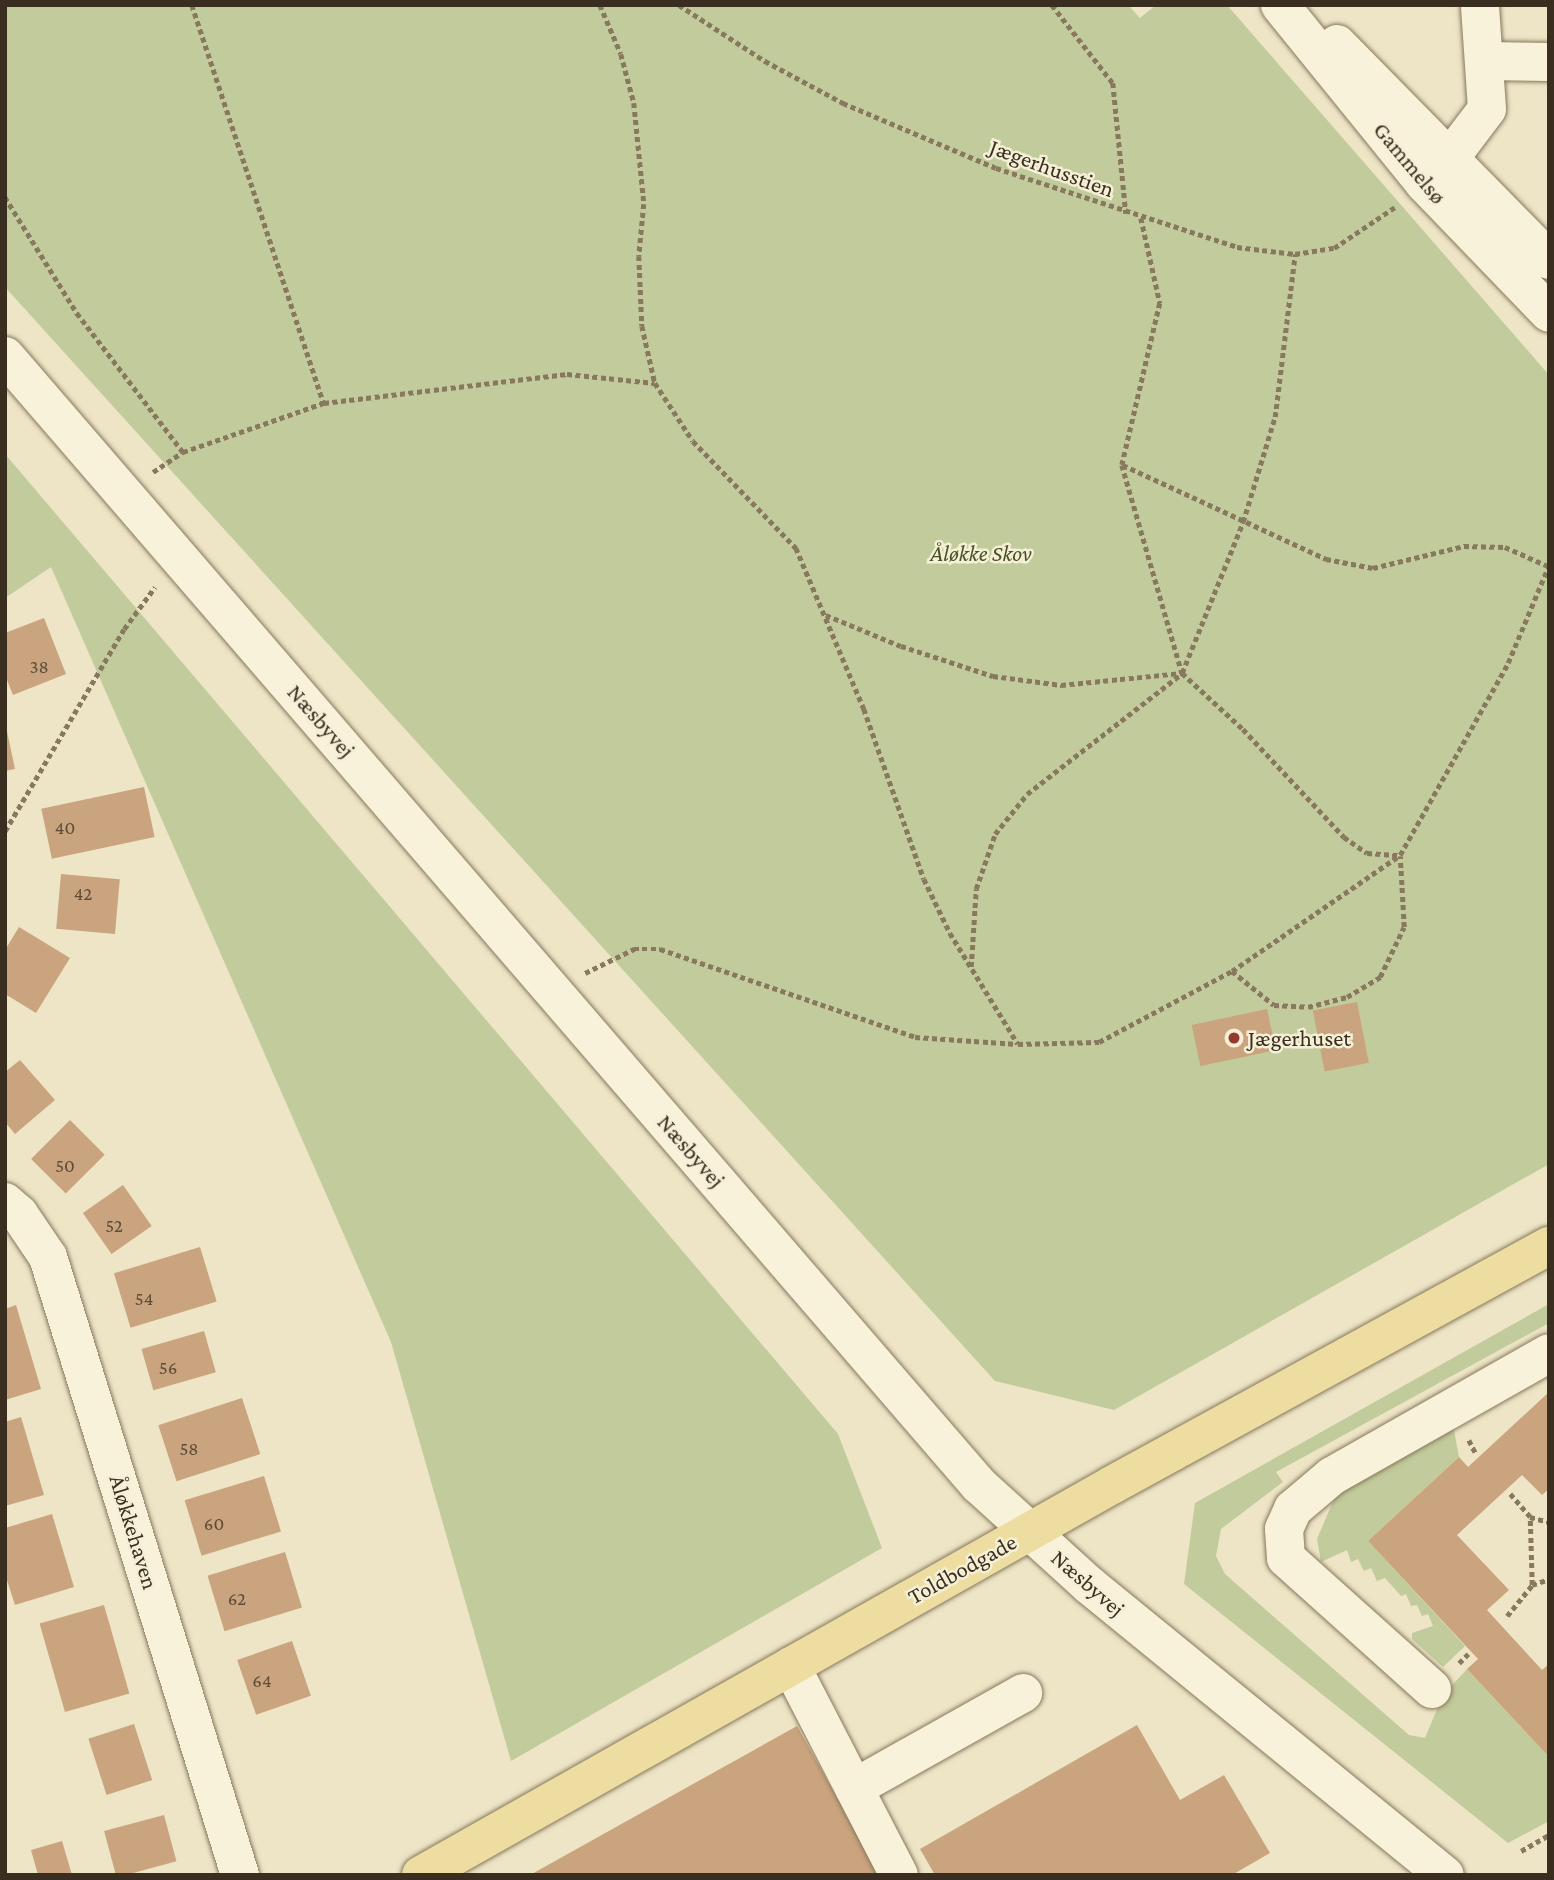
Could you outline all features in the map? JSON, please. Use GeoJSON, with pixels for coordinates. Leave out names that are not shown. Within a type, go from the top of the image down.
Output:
{"type":"FeatureCollection","features":[{"type":"Feature","properties":{"kind":"main road","name":"Toldbodgade"},"geometry":{"type":"LineString","coordinates":[[1506,1266],[1549,1236]]}},
{"type":"Feature","properties":{"kind":"main road","name":"Toldbodgade"},"geometry":{"type":"LineString","coordinates":[[421,1875],[1029,1531],[1506,1266],[1549,1246]]}},
{"type":"Feature","properties":{"kind":"street","name":"Gammelsø"},"geometry":{"type":"LineString","coordinates":[[1280,5],[1437,170],[1549,260]]}},
{"type":"Feature","properties":{"kind":"street","name":"Gammelsø"},"geometry":{"type":"LineString","coordinates":[[1296,5],[1437,170],[1549,313]]}},
{"type":"Feature","properties":{"kind":"street"},"geometry":{"type":"LineString","coordinates":[[1437,170],[1487,109],[1486,61],[1480,5]]}},
{"type":"Feature","properties":{"kind":"street"},"geometry":{"type":"LineString","coordinates":[[1486,61],[1549,62]]}},
{"type":"Feature","properties":{"kind":"street","name":"Næsbyvej"},"geometry":{"type":"LineString","coordinates":[[5,356],[979,1485],[1192,1670],[1445,1875]]}},
{"type":"Feature","properties":{"kind":"street","name":"Åløkkehaven"},"geometry":{"type":"LineString","coordinates":[[5,1202],[48,1257],[240,1875]]}},
{"type":"Feature","properties":{"kind":"street"},"geometry":{"type":"LineString","coordinates":[[1432,1689],[1286,1558],[1283,1529],[1293,1509],[1332,1476],[1549,1353]]}},
{"type":"Feature","properties":{"kind":"street"},"geometry":{"type":"LineString","coordinates":[[791,1666],[899,1875]]}},
{"type":"Feature","properties":{"kind":"street"},"geometry":{"type":"LineString","coordinates":[[854,1788],[1023,1693]]}},
{"type":"Feature","properties":{"kind":"path"},"geometry":{"type":"LineString","coordinates":[[192,5],[324,403]]}},
{"type":"Feature","properties":{"kind":"path"},"geometry":{"type":"LineString","coordinates":[[600,5],[621,54],[634,103],[644,204],[639,256],[642,326],[655,383],[693,441],[796,548],[864,709],[924,879],[971,968],[1018,1044]]}},
{"type":"Feature","properties":{"kind":"path","name":"Jægerhusstien"},"geometry":{"type":"LineString","coordinates":[[679,5],[765,61],[843,103],[996,168],[1141,218],[1265,253],[1296,254],[1334,248],[1370,228],[1437,170]]}},
{"type":"Feature","properties":{"kind":"path"},"geometry":{"type":"LineString","coordinates":[[1052,5],[1114,83],[1126,213]]}},
{"type":"Feature","properties":{"kind":"path"},"geometry":{"type":"LineString","coordinates":[[5,197],[77,313],[184,452]]}},
{"type":"Feature","properties":{"kind":"path"},"geometry":{"type":"LineString","coordinates":[[1141,218],[1160,303],[1122,465],[1182,673],[1243,729],[1344,837],[1367,853],[1400,855]]}},
{"type":"Feature","properties":{"kind":"path"},"geometry":{"type":"LineString","coordinates":[[971,968],[976,889],[995,834],[1027,794],[1182,673],[1243,522],[1275,417],[1296,254]]}},
{"type":"Feature","properties":{"kind":"path"},"geometry":{"type":"LineString","coordinates":[[123,492],[184,452],[324,403],[593,374],[655,383]]}},
{"type":"Feature","properties":{"kind":"path"},"geometry":{"type":"LineString","coordinates":[[554,991],[611,958],[634,949],[660,949],[915,1037],[1018,1044],[1099,1042],[1232,971],[1400,855],[1508,663],[1548,566],[1505,547],[1464,546],[1373,568],[1326,559],[1122,465]]}},
{"type":"Feature","properties":{"kind":"path"},"geometry":{"type":"LineString","coordinates":[[5,831],[124,629],[178,555]]}},
{"type":"Feature","properties":{"kind":"path"},"geometry":{"type":"LineString","coordinates":[[825,615],[901,646],[993,676],[1061,685],[1182,673]]}},
{"type":"Feature","properties":{"kind":"path"},"geometry":{"type":"LineString","coordinates":[[1232,971],[1274,1005],[1308,1007],[1348,997],[1380,977],[1404,927],[1400,855]]}},
{"type":"Feature","properties":{"kind":"path"},"geometry":{"type":"LineString","coordinates":[[1508,1492],[1530,1517],[1549,1522]]}},
{"type":"Feature","properties":{"kind":"path"},"geometry":{"type":"LineString","coordinates":[[1530,1517],[1532,1585]]}},
{"type":"Feature","properties":{"kind":"path"},"geometry":{"type":"LineString","coordinates":[[1507,1616],[1532,1585],[1549,1579]]}},
{"type":"Feature","properties":{"kind":"path"},"geometry":{"type":"LineString","coordinates":[[1521,1851],[1549,1835]]}},
{"type":"Feature","properties":{"kind":"green space","name":"Åløkke Skov"},"geometry":{"type":"Polygon","coordinates":[[[5,5],[1128,5],[1140,18],[1156,5],[1227,5],[1549,375],[1549,1164],[1114,1410],[995,1381],[5,287],[5,5]]]}},
{"type":"Feature","properties":{"kind":"green space"},"geometry":{"type":"Polygon","coordinates":[[[5,454],[838,1434],[882,1548],[511,1761],[391,1342],[51,567],[5,598],[5,454]]]}},
{"type":"Feature","properties":{"kind":"green space"},"geometry":{"type":"Polygon","coordinates":[[[1549,1304],[1549,1323],[1276,1472],[1283,1482],[1221,1529],[1216,1556],[1225,1574],[1409,1735],[1425,1738],[1443,1695],[1467,1669],[1549,1757],[1549,1821],[1508,1843],[1184,1584],[1195,1503],[1549,1304]]]}},
{"type":"Feature","properties":{"kind":"green space"},"geometry":{"type":"Polygon","coordinates":[[[1453,1425],[1459,1457],[1368,1541],[1465,1646],[1443,1667],[1412,1639],[1412,1633],[1433,1626],[1428,1614],[1422,1616],[1417,1605],[1411,1606],[1406,1594],[1401,1596],[1385,1578],[1377,1581],[1371,1568],[1364,1571],[1358,1559],[1351,1562],[1347,1550],[1321,1562],[1317,1539],[1337,1492],[1453,1425]]]}},
{"type":"Feature","properties":{"kind":"building"},"geometry":{"type":"Polygon","coordinates":[[[44,618],[66,674],[13,695],[5,675],[5,633],[44,618]]]}},
{"type":"Feature","properties":{"kind":"building"},"geometry":{"type":"Polygon","coordinates":[[[5,722],[15,769],[5,771],[5,722]]]}},
{"type":"Feature","properties":{"kind":"building"},"geometry":{"type":"Polygon","coordinates":[[[144,787],[155,837],[52,859],[41,809],[144,787]]]}},
{"type":"Feature","properties":{"kind":"building"},"geometry":{"type":"Polygon","coordinates":[[[61,874],[120,879],[115,934],[56,929],[61,874]]]}},
{"type":"Feature","properties":{"kind":"building"},"geometry":{"type":"Polygon","coordinates":[[[19,927],[70,958],[36,1013],[5,994],[5,950],[19,927]]]}},
{"type":"Feature","properties":{"kind":"building"},"geometry":{"type":"Polygon","coordinates":[[[1357,1002],[1369,1063],[1325,1071],[1313,1011],[1357,1002]]]}},
{"type":"Feature","properties":{"kind":"building","name":"Jægerhuset"},"geometry":{"type":"Polygon","coordinates":[[[1267,1009],[1276,1050],[1200,1066],[1192,1025],[1267,1009]]]}},
{"type":"Feature","properties":{"kind":"building"},"geometry":{"type":"Polygon","coordinates":[[[20,1060],[55,1100],[15,1134],[5,1122],[5,1072],[20,1060]]]}},
{"type":"Feature","properties":{"kind":"building"},"geometry":{"type":"Polygon","coordinates":[[[70,1120],[105,1155],[66,1194],[31,1159],[70,1120]]]}},
{"type":"Feature","properties":{"kind":"building"},"geometry":{"type":"Polygon","coordinates":[[[123,1185],[152,1226],[112,1254],[83,1213],[123,1185]]]}},
{"type":"Feature","properties":{"kind":"building"},"geometry":{"type":"Polygon","coordinates":[[[200,1247],[217,1302],[131,1328],[114,1273],[200,1247]]]}},
{"type":"Feature","properties":{"kind":"building"},"geometry":{"type":"Polygon","coordinates":[[[16,1305],[41,1389],[5,1400],[5,1309],[16,1305]]]}},
{"type":"Feature","properties":{"kind":"building"},"geometry":{"type":"Polygon","coordinates":[[[204,1331],[216,1372],[153,1390],[142,1349],[204,1331]]]}},
{"type":"Feature","properties":{"kind":"building"},"geometry":{"type":"Polygon","coordinates":[[[1549,1392],[1549,1489],[1542,1495],[1522,1475],[1457,1535],[1509,1590],[1487,1610],[1542,1670],[1549,1664],[1549,1757],[1467,1669],[1478,1659],[1368,1541],[1459,1457],[1468,1467],[1549,1392]]]}},
{"type":"Feature","properties":{"kind":"building"},"geometry":{"type":"Polygon","coordinates":[[[242,1398],[260,1454],[177,1481],[158,1425],[242,1398]]]}},
{"type":"Feature","properties":{"kind":"building"},"geometry":{"type":"Polygon","coordinates":[[[21,1417],[44,1495],[5,1506],[5,1422],[21,1417]]]}},
{"type":"Feature","properties":{"kind":"building"},"geometry":{"type":"Polygon","coordinates":[[[264,1476],[281,1531],[202,1556],[185,1500],[264,1476]]]}},
{"type":"Feature","properties":{"kind":"building"},"geometry":{"type":"Polygon","coordinates":[[[52,1514],[74,1587],[15,1605],[5,1574],[5,1528],[52,1514]]]}},
{"type":"Feature","properties":{"kind":"building"},"geometry":{"type":"Polygon","coordinates":[[[285,1552],[302,1607],[224,1631],[208,1576],[285,1552]]]}},
{"type":"Feature","properties":{"kind":"building"},"geometry":{"type":"Polygon","coordinates":[[[104,1605],[129,1693],[65,1712],[40,1623],[104,1605]]]}},
{"type":"Feature","properties":{"kind":"building"},"geometry":{"type":"Polygon","coordinates":[[[292,1641],[311,1696],[256,1715],[237,1660],[292,1641]]]}},
{"type":"Feature","properties":{"kind":"building"},"geometry":{"type":"Polygon","coordinates":[[[134,1724],[152,1780],[107,1795],[88,1739],[134,1724]]]}},
{"type":"Feature","properties":{"kind":"building"},"geometry":{"type":"Polygon","coordinates":[[[1137,1725],[1180,1800],[1224,1775],[1270,1853],[1232,1875],[935,1875],[920,1849],[1137,1725]]]}},
{"type":"Feature","properties":{"kind":"building"},"geometry":{"type":"Polygon","coordinates":[[[797,1726],[880,1875],[530,1875],[797,1726]]]}},
{"type":"Feature","properties":{"kind":"building"},"geometry":{"type":"Polygon","coordinates":[[[164,1815],[176,1861],[126,1875],[116,1875],[104,1831],[164,1815]]]}},
{"type":"Feature","properties":{"kind":"building"},"geometry":{"type":"Polygon","coordinates":[[[62,1841],[72,1875],[38,1875],[31,1850],[62,1841]]]}},
{"type":"Feature","properties":{"kind":"place","name":"Jægerhuset"},"geometry":{"type":"Point","coordinates":[1234,1038]}}]}
